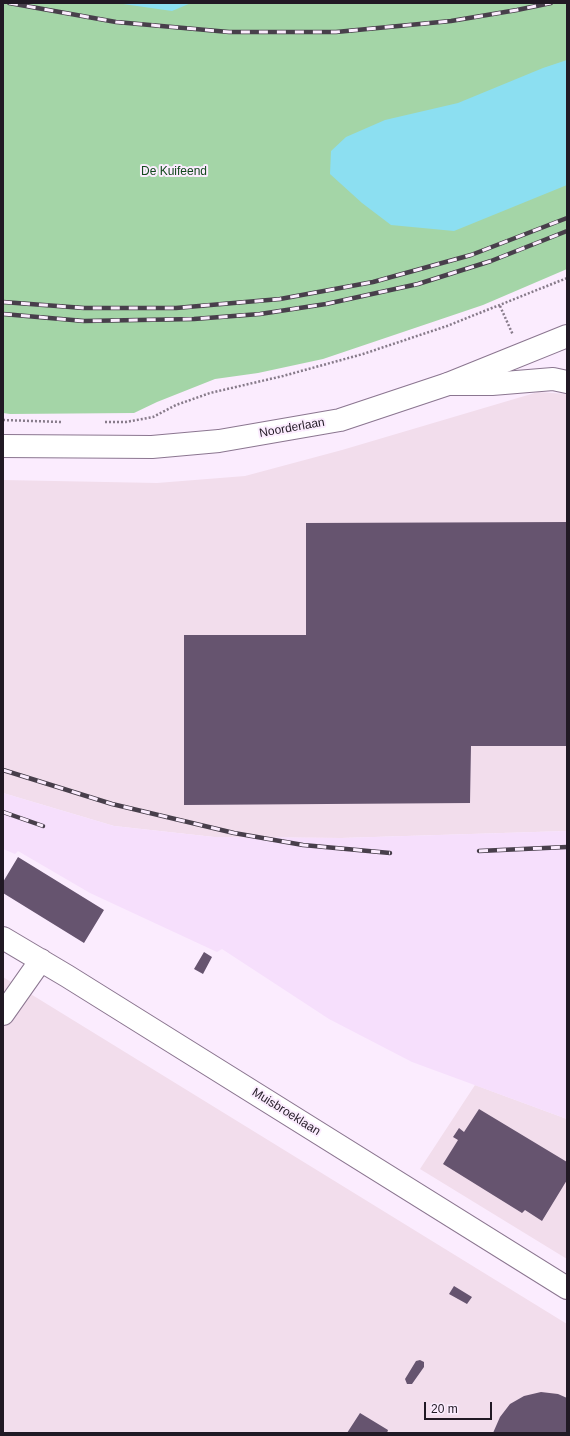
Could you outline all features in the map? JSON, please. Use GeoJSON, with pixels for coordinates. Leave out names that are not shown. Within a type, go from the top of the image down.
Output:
{"type":"FeatureCollection","features":[{"type":"Feature","properties":{"kind":"main road","name":"Noorderlaan"},"geometry":{"type":"LineString","coordinates":[[3,446],[152,447],[219,441],[340,420],[448,384],[567,336]]}},
{"type":"Feature","properties":{"kind":"main road"},"geometry":{"type":"LineString","coordinates":[[448,384],[492,384],[553,379],[567,382]]}},
{"type":"Feature","properties":{"kind":"main road","name":"Muisbroeklaan"},"geometry":{"type":"LineString","coordinates":[[3,938],[67,976],[567,1288]]}},
{"type":"Feature","properties":{"kind":"main road"},"geometry":{"type":"LineString","coordinates":[[3,1014],[41,960]]}},
{"type":"Feature","properties":{"kind":"path"},"geometry":{"type":"LineString","coordinates":[[99,422],[126,422],[153,417],[176,405],[210,393],[283,376],[363,354],[447,326],[567,278]]}},
{"type":"Feature","properties":{"kind":"path"},"geometry":{"type":"LineString","coordinates":[[500,306],[522,355]]}},
{"type":"Feature","properties":{"kind":"path"},"geometry":{"type":"LineString","coordinates":[[3,420],[64,422]]}},
{"type":"Feature","properties":{"kind":"shaded area"},"geometry":{"type":"Polygon","coordinates":[[[538,392],[567,394],[567,831],[342,838],[214,837],[114,826],[3,793],[3,480],[157,483],[245,476],[342,450],[538,392]]]}},
{"type":"Feature","properties":{"kind":"shaded area"},"geometry":{"type":"Polygon","coordinates":[[[3,793],[114,826],[214,837],[342,838],[567,831],[567,1119],[412,1062],[329,1019],[222,949],[217,952],[90,893],[18,851],[15,854],[3,849],[3,793]]]}},
{"type":"Feature","properties":{"kind":"shaded area"},"geometry":{"type":"Polygon","coordinates":[[[3,977],[567,1324],[567,1433],[3,1433],[3,977]]]}},
{"type":"Feature","properties":{"kind":"shaded area"},"geometry":{"type":"Polygon","coordinates":[[[475,1085],[567,1119],[567,1259],[420,1169],[475,1085]]]}},
{"type":"Feature","properties":{"kind":"green space","name":"De Kuifeend"},"geometry":{"type":"Polygon","coordinates":[[[3,3],[567,3],[567,269],[483,305],[323,359],[258,373],[215,379],[157,402],[134,413],[3,413],[3,3]]]}},
{"type":"Feature","properties":{"kind":"water"},"geometry":{"type":"Polygon","coordinates":[[[116,3],[191,3],[172,11],[116,3]]]}},
{"type":"Feature","properties":{"kind":"water"},"geometry":{"type":"Polygon","coordinates":[[[567,60],[567,185],[454,231],[391,225],[362,203],[330,174],[331,151],[346,137],[385,120],[458,103],[543,68],[567,60]]]}},
{"type":"Feature","properties":{"kind":"building"},"geometry":{"type":"Polygon","coordinates":[[[567,522],[567,746],[471,746],[470,803],[184,805],[184,635],[306,635],[306,523],[567,522]]]}},
{"type":"Feature","properties":{"kind":"building"},"geometry":{"type":"Polygon","coordinates":[[[18,857],[104,910],[84,943],[3,893],[3,882],[18,857]]]}},
{"type":"Feature","properties":{"kind":"building"},"geometry":{"type":"Polygon","coordinates":[[[204,952],[212,957],[203,974],[194,969],[204,952]]]}},
{"type":"Feature","properties":{"kind":"building"},"geometry":{"type":"Polygon","coordinates":[[[479,1109],[567,1162],[567,1180],[542,1221],[525,1210],[522,1213],[443,1164],[458,1140],[453,1137],[459,1128],[464,1132],[479,1109]]]}},
{"type":"Feature","properties":{"kind":"building"},"geometry":{"type":"Polygon","coordinates":[[[454,1286],[472,1297],[467,1304],[449,1294],[454,1286]]]}},
{"type":"Feature","properties":{"kind":"building"},"geometry":{"type":"Polygon","coordinates":[[[420,1360],[424,1362],[424,1367],[412,1384],[407,1384],[405,1379],[416,1361],[420,1360]]]}},
{"type":"Feature","properties":{"kind":"building"},"geometry":{"type":"Polygon","coordinates":[[[541,1392],[558,1394],[567,1398],[567,1433],[493,1433],[500,1417],[510,1404],[524,1396],[541,1392]]]}},
{"type":"Feature","properties":{"kind":"building"},"geometry":{"type":"Polygon","coordinates":[[[360,1413],[388,1430],[387,1433],[347,1433],[360,1413]]]}},
{"type":"Feature","properties":{"kind":"railway"},"geometry":{"type":"LineString","coordinates":[[9,3],[116,22],[229,32],[336,32],[451,21],[551,3]]}},
{"type":"Feature","properties":{"kind":"railway"},"geometry":{"type":"LineString","coordinates":[[3,302],[84,308],[176,308],[280,299],[373,282],[471,255],[567,218]]}},
{"type":"Feature","properties":{"kind":"railway"},"geometry":{"type":"LineString","coordinates":[[3,314],[84,321],[194,319],[260,314],[326,304],[418,284],[491,261],[567,231]]}},
{"type":"Feature","properties":{"kind":"railway"},"geometry":{"type":"LineString","coordinates":[[3,770],[112,804],[234,833],[303,845],[390,853]]}},
{"type":"Feature","properties":{"kind":"railway"},"geometry":{"type":"LineString","coordinates":[[3,812],[43,826]]}},
{"type":"Feature","properties":{"kind":"railway"},"geometry":{"type":"LineString","coordinates":[[479,851],[567,847]]}}]}
